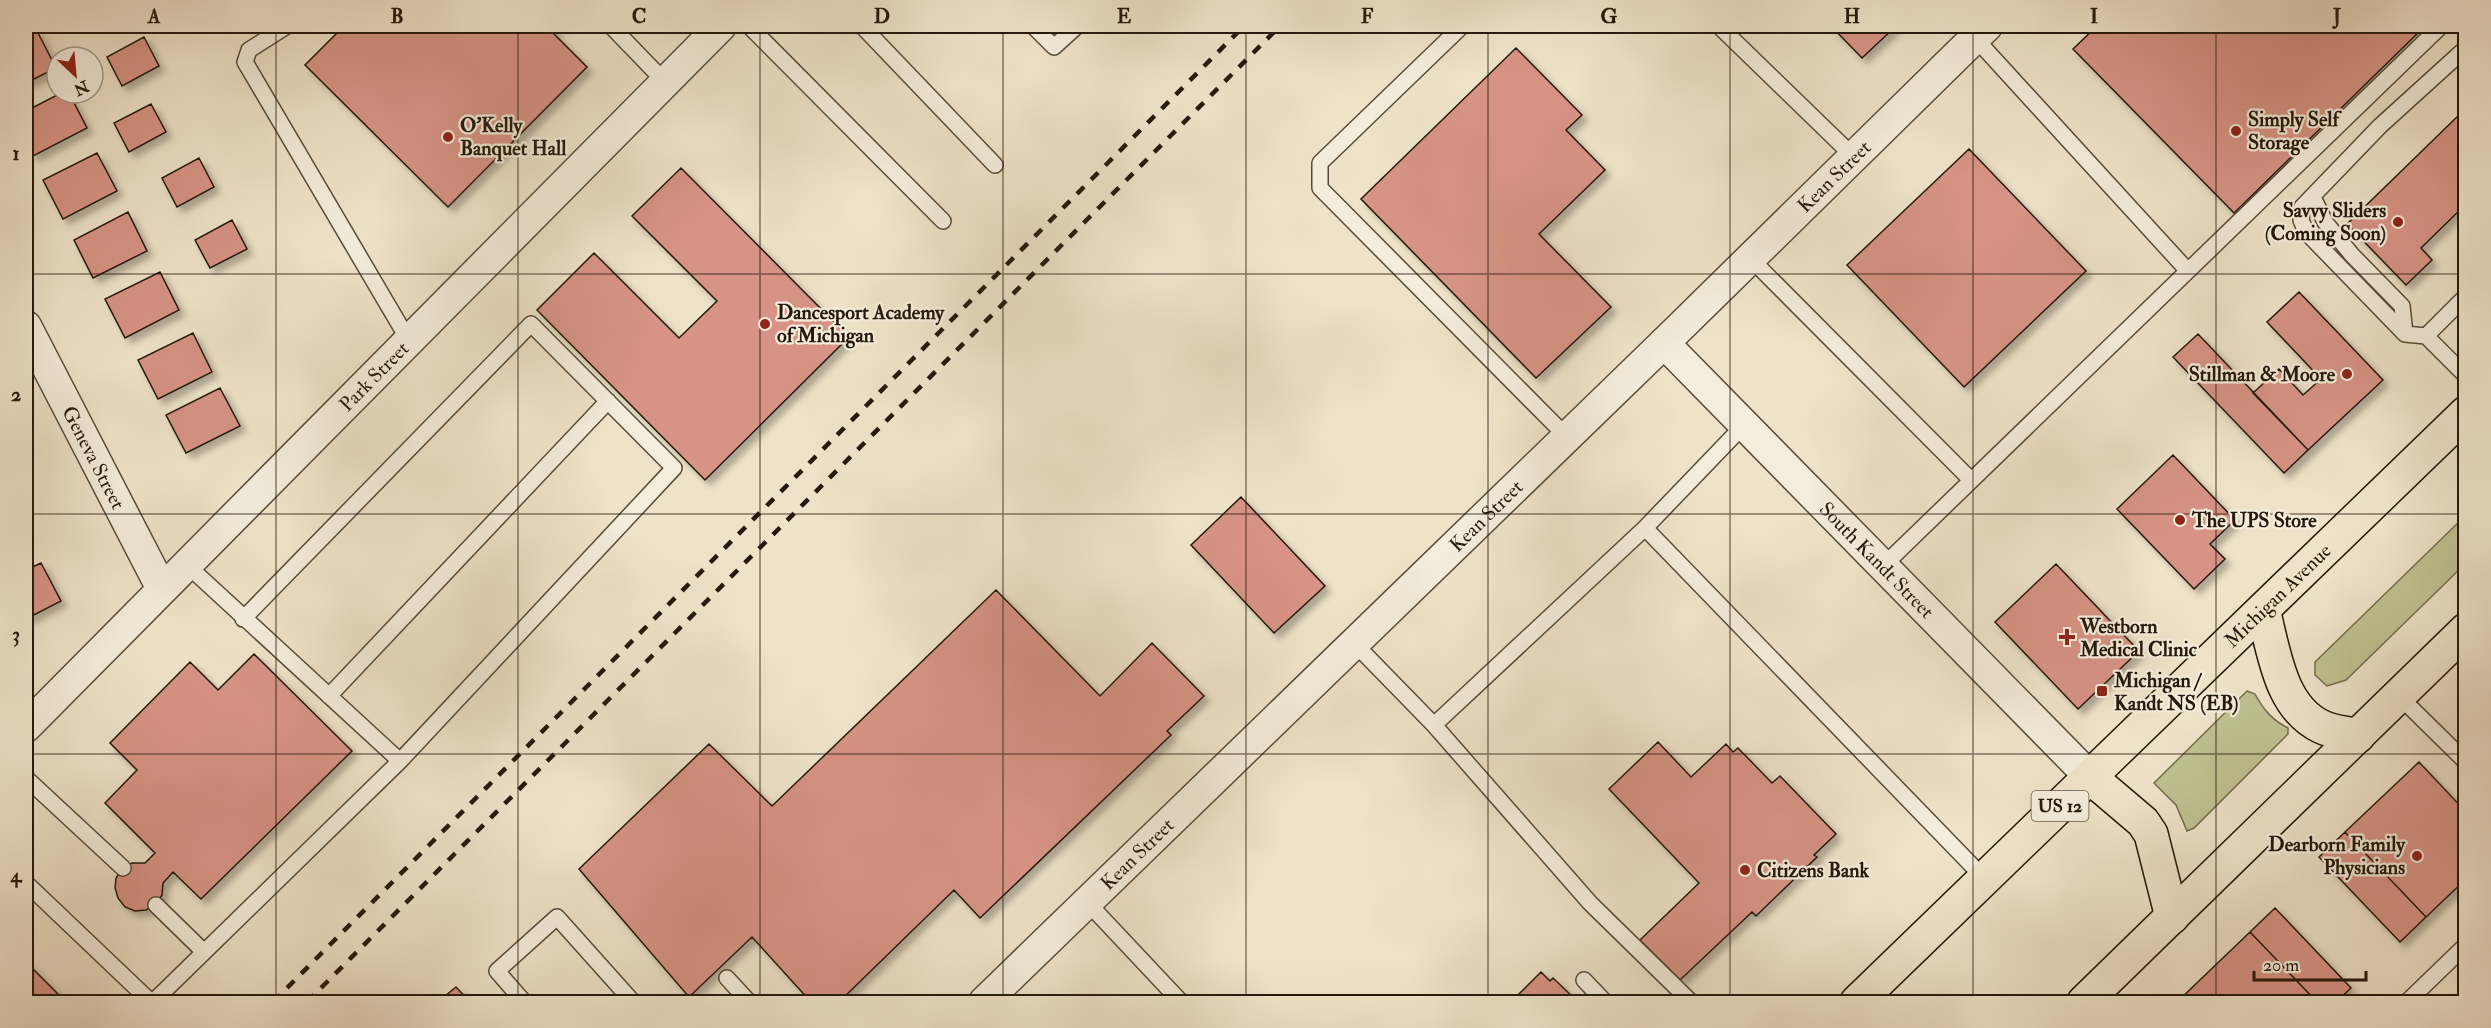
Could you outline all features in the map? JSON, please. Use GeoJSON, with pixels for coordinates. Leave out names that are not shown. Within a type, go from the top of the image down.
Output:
{"type":"FeatureCollection","features":[{"type":"Feature","properties":{"kind":"main road","name":"Michigan Avenue"},"geometry":{"type":"LineString","coordinates":[[1857,1002],[2466,413]]}},
{"type":"Feature","properties":{"kind":"main road"},"geometry":{"type":"LineString","coordinates":[[2263,610],[2285,689],[2300,711],[2322,728],[2358,736]]}},
{"type":"Feature","properties":{"kind":"main road"},"geometry":{"type":"LineString","coordinates":[[2084,1002],[2466,630]]}},
{"type":"Feature","properties":{"kind":"main road"},"geometry":{"type":"LineString","coordinates":[[2091,777],[2143,822],[2151,834],[2172,916]]}},
{"type":"Feature","properties":{"kind":"street","name":"Park Street"},"geometry":{"type":"LineString","coordinates":[[26,727],[721,26]]}},
{"type":"Feature","properties":{"kind":"street","name":"Kean Street"},"geometry":{"type":"LineString","coordinates":[[984,1002],[1664,343],[1981,32]]}},
{"type":"Feature","properties":{"kind":"street","name":"Geneva Street"},"geometry":{"type":"LineString","coordinates":[[26,326],[162,589]]}},
{"type":"Feature","properties":{"kind":"street","name":"South Kandt Street"},"geometry":{"type":"LineString","coordinates":[[1664,343],[2091,777]]}},
{"type":"Feature","properties":{"kind":"lane"},"geometry":{"type":"LineString","coordinates":[[287,26],[249,50],[246,62],[409,340]]}},
{"type":"Feature","properties":{"kind":"lane"},"geometry":{"type":"LineString","coordinates":[[611,26],[665,82]]}},
{"type":"Feature","properties":{"kind":"lane"},"geometry":{"type":"LineString","coordinates":[[749,26],[943,221]]}},
{"type":"Feature","properties":{"kind":"lane"},"geometry":{"type":"LineString","coordinates":[[862,26],[995,165]]}},
{"type":"Feature","properties":{"kind":"lane"},"geometry":{"type":"LineString","coordinates":[[1033,26],[1054,47],[1077,26]]}},
{"type":"Feature","properties":{"kind":"lane"},"geometry":{"type":"LineString","coordinates":[[1462,26],[1320,163],[1320,188],[1567,437]]}},
{"type":"Feature","properties":{"kind":"lane"},"geometry":{"type":"LineString","coordinates":[[1719,26],[1854,157]]}},
{"type":"Feature","properties":{"kind":"lane"},"geometry":{"type":"LineString","coordinates":[[1883,566],[2441,26]]}},
{"type":"Feature","properties":{"kind":"lane"},"geometry":{"type":"LineString","coordinates":[[1981,32],[2187,270]]}},
{"type":"Feature","properties":{"kind":"lane"},"geometry":{"type":"LineString","coordinates":[[2466,48],[2380,126],[2302,207],[2301,220],[2306,232],[2405,334],[2426,336],[2466,376]]}},
{"type":"Feature","properties":{"kind":"lane"},"geometry":{"type":"LineString","coordinates":[[2313,197],[2325,222],[2352,255],[2402,306],[2405,334]]}},
{"type":"Feature","properties":{"kind":"lane"},"geometry":{"type":"LineString","coordinates":[[1750,258],[1971,480]]}},
{"type":"Feature","properties":{"kind":"lane"},"geometry":{"type":"LineString","coordinates":[[2426,336],[2466,296]]}},
{"type":"Feature","properties":{"kind":"lane"},"geometry":{"type":"LineString","coordinates":[[26,883],[152,1002],[400,760],[674,468],[531,324],[243,619]]}},
{"type":"Feature","properties":{"kind":"lane"},"geometry":{"type":"LineString","coordinates":[[329,696],[608,402]]}},
{"type":"Feature","properties":{"kind":"lane"},"geometry":{"type":"LineString","coordinates":[[1434,725],[1645,528],[1744,425]]}},
{"type":"Feature","properties":{"kind":"lane"},"geometry":{"type":"LineString","coordinates":[[1645,528],[1985,879]]}},
{"type":"Feature","properties":{"kind":"lane"},"geometry":{"type":"LineString","coordinates":[[187,565],[243,619],[400,760]]}},
{"type":"Feature","properties":{"kind":"lane"},"geometry":{"type":"LineString","coordinates":[[1353,642],[1434,725],[1590,903],[1691,1002]]}},
{"type":"Feature","properties":{"kind":"lane"},"geometry":{"type":"LineString","coordinates":[[2398,695],[2466,762]]}},
{"type":"Feature","properties":{"kind":"lane"},"geometry":{"type":"LineString","coordinates":[[26,778],[123,868]]}},
{"type":"Feature","properties":{"kind":"lane"},"geometry":{"type":"LineString","coordinates":[[1087,902],[1178,1002]]}},
{"type":"Feature","properties":{"kind":"lane"},"geometry":{"type":"LineString","coordinates":[[156,905],[204,952]]}},
{"type":"Feature","properties":{"kind":"lane"},"geometry":{"type":"LineString","coordinates":[[524,1002],[497,971],[557,917],[633,1002]]}},
{"type":"Feature","properties":{"kind":"lane"},"geometry":{"type":"LineString","coordinates":[[2407,1002],[2466,945]]}},
{"type":"Feature","properties":{"kind":"lane"},"geometry":{"type":"LineString","coordinates":[[727,978],[749,1002]]}},
{"type":"Feature","properties":{"kind":"lane"},"geometry":{"type":"LineString","coordinates":[[1584,980],[1605,1002]]}},
{"type":"Feature","properties":{"kind":"green space"},"geometry":{"type":"Polygon","coordinates":[[[2465,516],[2465,564],[2346,680],[2327,686],[2315,675],[2315,662],[2465,516]]]}},
{"type":"Feature","properties":{"kind":"green space"},"geometry":{"type":"Polygon","coordinates":[[[2247,691],[2255,694],[2268,714],[2288,728],[2288,734],[2194,828],[2187,831],[2176,805],[2154,783],[2247,691]]]}},
{"type":"Feature","properties":{"kind":"building","name":"O'Kelly Banquet Hall"},"geometry":{"type":"Polygon","coordinates":[[[344,26],[448,26],[455,33],[462,26],[558,26],[552,32],[587,67],[448,207],[305,65],[344,26]]]}},
{"type":"Feature","properties":{"kind":"building"},"geometry":{"type":"Polygon","coordinates":[[[1831,26],[1896,26],[1862,58],[1831,26]]]}},
{"type":"Feature","properties":{"kind":"building","name":"Simply Self Storage"},"geometry":{"type":"Polygon","coordinates":[[[2097,26],[2425,26],[2234,213],[2073,49],[2097,26]]]}},
{"type":"Feature","properties":{"kind":"building"},"geometry":{"type":"Polygon","coordinates":[[[36,29],[45,47],[45,74],[26,83],[26,35],[36,29]]]}},
{"type":"Feature","properties":{"kind":"building"},"geometry":{"type":"Polygon","coordinates":[[[144,37],[159,66],[122,86],[107,57],[144,37]]]}},
{"type":"Feature","properties":{"kind":"building"},"geometry":{"type":"Polygon","coordinates":[[[1516,48],[1582,115],[1566,130],[1605,170],[1539,234],[1611,307],[1536,378],[1361,199],[1516,48]]]}},
{"type":"Feature","properties":{"kind":"building"},"geometry":{"type":"Polygon","coordinates":[[[45,101],[45,105],[75,105],[87,128],[33,156],[26,141],[26,111],[45,101]]]}},
{"type":"Feature","properties":{"kind":"building"},"geometry":{"type":"Polygon","coordinates":[[[151,104],[166,132],[129,152],[114,123],[151,104]]]}},
{"type":"Feature","properties":{"kind":"building"},"geometry":{"type":"Polygon","coordinates":[[[2460,114],[2466,119],[2466,204],[2421,248],[2432,260],[2406,285],[2347,224],[2460,114]]]}},
{"type":"Feature","properties":{"kind":"building"},"geometry":{"type":"Polygon","coordinates":[[[1969,149],[2086,271],[1964,387],[1847,265],[1969,149]]]}},
{"type":"Feature","properties":{"kind":"building"},"geometry":{"type":"Polygon","coordinates":[[[97,153],[117,191],[63,219],[43,180],[97,153]]]}},
{"type":"Feature","properties":{"kind":"building"},"geometry":{"type":"Polygon","coordinates":[[[199,158],[214,187],[177,207],[162,178],[199,158]]]}},
{"type":"Feature","properties":{"kind":"building","name":"Dancesport Academy of Michigan"},"geometry":{"type":"Polygon","coordinates":[[[681,168],[849,337],[705,480],[537,310],[594,253],[679,338],[717,301],[632,216],[681,168]]]}},
{"type":"Feature","properties":{"kind":"building"},"geometry":{"type":"Polygon","coordinates":[[[128,212],[147,251],[93,278],[74,240],[128,212]]]}},
{"type":"Feature","properties":{"kind":"building"},"geometry":{"type":"Polygon","coordinates":[[[232,220],[247,249],[210,268],[195,240],[232,220]]]}},
{"type":"Feature","properties":{"kind":"building"},"geometry":{"type":"Polygon","coordinates":[[[160,272],[179,310],[125,338],[105,299],[160,272]]]}},
{"type":"Feature","properties":{"kind":"building","name":"Stillman & Moore"},"geometry":{"type":"Polygon","coordinates":[[[2299,292],[2383,380],[2308,450],[2253,393],[2279,369],[2303,395],[2321,379],[2267,322],[2299,292]]]}},
{"type":"Feature","properties":{"kind":"building"},"geometry":{"type":"Polygon","coordinates":[[[193,333],[212,372],[158,399],[138,360],[193,333]]]}},
{"type":"Feature","properties":{"kind":"building"},"geometry":{"type":"Polygon","coordinates":[[[2198,334],[2308,450],[2284,473],[2173,357],[2198,334]]]}},
{"type":"Feature","properties":{"kind":"building"},"geometry":{"type":"Polygon","coordinates":[[[220,388],[240,426],[186,453],[166,415],[220,388]]]}},
{"type":"Feature","properties":{"kind":"building"},"geometry":{"type":"Polygon","coordinates":[[[2173,455],[2235,520],[2210,544],[2225,559],[2194,589],[2117,509],[2173,455]]]}},
{"type":"Feature","properties":{"kind":"building"},"geometry":{"type":"Polygon","coordinates":[[[1241,497],[1325,586],[1274,633],[1191,545],[1241,497]]]}},
{"type":"Feature","properties":{"kind":"building"},"geometry":{"type":"Polygon","coordinates":[[[41,563],[61,601],[26,619],[26,570],[41,563]]]}},
{"type":"Feature","properties":{"kind":"building","name":"Westborn Medical Clinic"},"geometry":{"type":"Polygon","coordinates":[[[2056,564],[2139,651],[2078,709],[1995,622],[2056,564]]]}},
{"type":"Feature","properties":{"kind":"building"},"geometry":{"type":"Polygon","coordinates":[[[996,590],[1100,696],[1152,643],[1204,696],[1167,731],[1171,735],[980,918],[954,890],[839,1002],[811,1002],[752,937],[689,997],[579,869],[709,744],[772,806],[996,590]]]}},
{"type":"Feature","properties":{"kind":"building"},"geometry":{"type":"Polygon","coordinates":[[[254,654],[352,751],[201,899],[173,872],[163,883],[162,895],[156,905],[146,910],[135,911],[125,907],[118,898],[115,888],[116,878],[123,868],[132,863],[145,863],[155,853],[105,803],[137,770],[110,743],[190,662],[218,690],[254,654]]]}},
{"type":"Feature","properties":{"kind":"building","name":"Citizens Bank"},"geometry":{"type":"Polygon","coordinates":[[[1658,742],[1691,777],[1726,744],[1733,752],[1738,748],[1772,783],[1780,776],[1836,834],[1814,855],[1817,857],[1756,916],[1752,912],[1680,980],[1640,940],[1699,883],[1609,789],[1658,742]]]}},
{"type":"Feature","properties":{"kind":"building","name":"Dearborn Family Physicians"},"geometry":{"type":"Polygon","coordinates":[[[2419,762],[2466,812],[2466,879],[2426,917],[2345,832],[2419,762]]]}},
{"type":"Feature","properties":{"kind":"building"},"geometry":{"type":"Polygon","coordinates":[[[2345,832],[2426,917],[2400,942],[2319,857],[2345,832]]]}},
{"type":"Feature","properties":{"kind":"building"},"geometry":{"type":"Polygon","coordinates":[[[2275,908],[2351,988],[2336,1002],[2317,1002],[2250,932],[2275,908]]]}},
{"type":"Feature","properties":{"kind":"building"},"geometry":{"type":"Polygon","coordinates":[[[2250,932],[2317,1002],[2177,1002],[2250,932]]]}},
{"type":"Feature","properties":{"kind":"building"},"geometry":{"type":"Polygon","coordinates":[[[26,962],[66,1002],[26,1002],[26,962]]]}},
{"type":"Feature","properties":{"kind":"building"},"geometry":{"type":"Polygon","coordinates":[[[1541,972],[1550,981],[1553,978],[1578,1002],[1511,1002],[1541,972]]]}},
{"type":"Feature","properties":{"kind":"building"},"geometry":{"type":"Polygon","coordinates":[[[456,987],[470,1002],[438,1002],[456,987]]]}},
{"type":"Feature","properties":{"kind":"railway"},"geometry":{"type":"LineString","coordinates":[[273,1002],[1244,26]]}},
{"type":"Feature","properties":{"kind":"railway"},"geometry":{"type":"LineString","coordinates":[[307,1002],[1280,26]]}},
{"type":"Feature","properties":{"kind":"place","name":"Simply Self Storage"},"geometry":{"type":"Point","coordinates":[2236,131]}},
{"type":"Feature","properties":{"kind":"place","name":"O'Kelly Banquet Hall"},"geometry":{"type":"Point","coordinates":[448,137]}},
{"type":"Feature","properties":{"kind":"place","name":"Savvy Sliders (Coming Soon)"},"geometry":{"type":"Point","coordinates":[2398,222]}},
{"type":"Feature","properties":{"kind":"place","name":"Dancesport Academy of Michigan"},"geometry":{"type":"Point","coordinates":[765,324]}},
{"type":"Feature","properties":{"kind":"place","name":"Stillman & Moore"},"geometry":{"type":"Point","coordinates":[2347,374]}},
{"type":"Feature","properties":{"kind":"place","name":"The UPS Store"},"geometry":{"type":"Point","coordinates":[2180,520]}},
{"type":"Feature","properties":{"kind":"place","name":"Westborn Medical Clinic"},"geometry":{"type":"Point","coordinates":[2067,637]}},
{"type":"Feature","properties":{"kind":"place","name":"Michigan / Kandt NS (EB)"},"geometry":{"type":"Point","coordinates":[2102,691]}},
{"type":"Feature","properties":{"kind":"place","name":"Dearborn Family Physicians"},"geometry":{"type":"Point","coordinates":[2417,856]}},
{"type":"Feature","properties":{"kind":"place","name":"Citizens Bank"},"geometry":{"type":"Point","coordinates":[1745,870]}}]}
